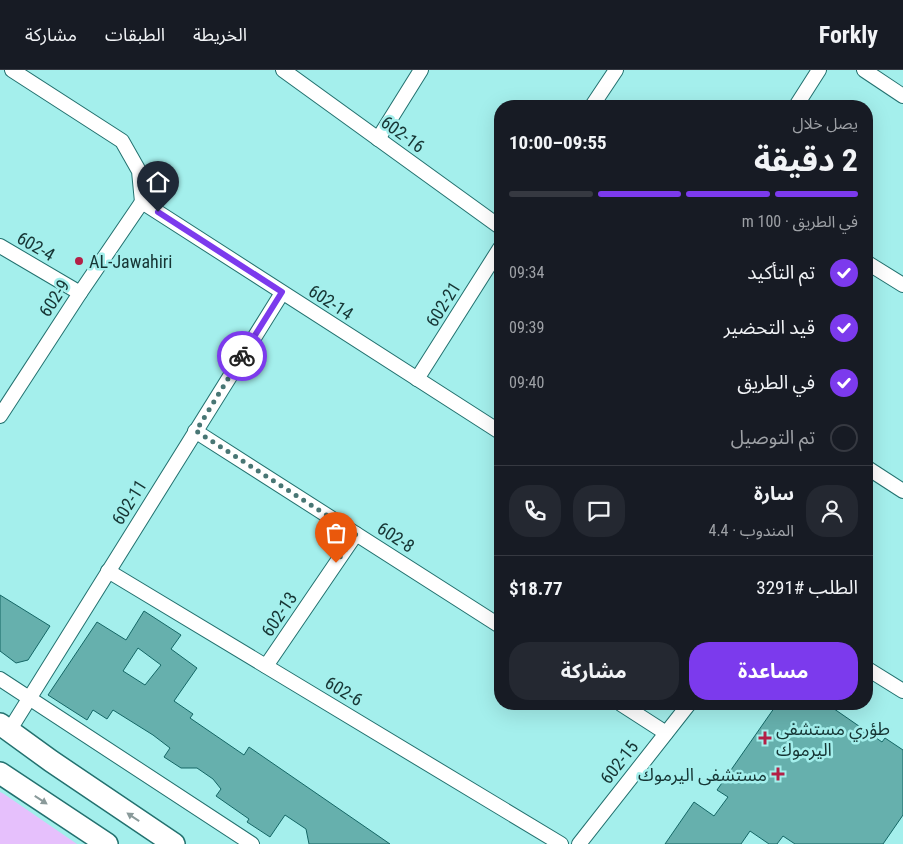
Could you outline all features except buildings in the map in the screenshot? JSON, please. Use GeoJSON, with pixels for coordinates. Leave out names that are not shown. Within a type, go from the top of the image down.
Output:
{"type":"FeatureCollection","features":[{"type":"Feature","properties":{"kind":"main road"},"geometry":{"type":"LineString","coordinates":[[5,728],[174,844]]}},
{"type":"Feature","properties":{"kind":"main road"},"geometry":{"type":"LineString","coordinates":[[0,774],[107,844]]}},
{"type":"Feature","properties":{"kind":"street"},"geometry":{"type":"LineString","coordinates":[[12,70],[122,141],[139,171],[142,202]]}},
{"type":"Feature","properties":{"kind":"street","name":"602-16"},"geometry":{"type":"LineString","coordinates":[[283,70],[494,223]]}},
{"type":"Feature","properties":{"kind":"street"},"geometry":{"type":"LineString","coordinates":[[378,139],[421,70]]}},
{"type":"Feature","properties":{"kind":"street"},"geometry":{"type":"LineString","coordinates":[[596,100],[616,70]]}},
{"type":"Feature","properties":{"kind":"street"},"geometry":{"type":"LineString","coordinates":[[800,100],[820,70]]}},
{"type":"Feature","properties":{"kind":"street"},"geometry":{"type":"LineString","coordinates":[[864,70],[903,96]]}},
{"type":"Feature","properties":{"kind":"street","name":"602-14"},"geometry":{"type":"LineString","coordinates":[[142,202],[494,428]]}},
{"type":"Feature","properties":{"kind":"street","name":"602-9"},"geometry":{"type":"LineString","coordinates":[[0,416],[142,202]]}},
{"type":"Feature","properties":{"kind":"street","name":"602-4"},"geometry":{"type":"LineString","coordinates":[[0,246],[80,293]]}},
{"type":"Feature","properties":{"kind":"street","name":"602-21"},"geometry":{"type":"LineString","coordinates":[[417,379],[494,257]]}},
{"type":"Feature","properties":{"kind":"street"},"geometry":{"type":"LineString","coordinates":[[873,266],[903,285]]}},
{"type":"Feature","properties":{"kind":"street","name":"602-11"},"geometry":{"type":"LineString","coordinates":[[5,728],[31,698],[282,292]]}},
{"type":"Feature","properties":{"kind":"street","name":"602-8"},"geometry":{"type":"LineString","coordinates":[[196,431],[494,622]]}},
{"type":"Feature","properties":{"kind":"street"},"geometry":{"type":"LineString","coordinates":[[873,472],[903,491]]}},
{"type":"Feature","properties":{"kind":"street","name":"602-13"},"geometry":{"type":"LineString","coordinates":[[266,666],[356,534]]}},
{"type":"Feature","properties":{"kind":"street","name":"602-6"},"geometry":{"type":"LineString","coordinates":[[108,571],[561,844]]}},
{"type":"Feature","properties":{"kind":"street"},"geometry":{"type":"LineString","coordinates":[[873,672],[903,691]]}},
{"type":"Feature","properties":{"kind":"street"},"geometry":{"type":"LineString","coordinates":[[0,678],[252,844]]}},
{"type":"Feature","properties":{"kind":"street"},"geometry":{"type":"LineString","coordinates":[[630,710],[666,733]]}},
{"type":"Feature","properties":{"kind":"street","name":"602-15"},"geometry":{"type":"LineString","coordinates":[[579,844],[684,710]]}},
{"type":"Feature","properties":{"kind":"shaded area"},"geometry":{"type":"Polygon","coordinates":[[[0,792],[4,794],[77,844],[0,844],[0,792]]]}},
{"type":"Feature","properties":{"kind":"way so far"},"geometry":{"type":"LineString","coordinates":[[242,356],[196,431],[356,534],[336,563]]}},
{"type":"Feature","properties":{"kind":"place","name":"AL-Jawahiri"},"geometry":{"type":"Point","coordinates":[79,261]}},
{"type":"Feature","properties":{"kind":"place","name":"طؤري مستشفى اليرموك"},"geometry":{"type":"Point","coordinates":[765,738]}},
{"type":"Feature","properties":{"kind":"place","name":"مستشفى اليرموك"},"geometry":{"type":"Point","coordinates":[778,774]}},
{"type":"Feature","properties":{"kind":"route"},"geometry":{"type":"LineString","coordinates":[[158,212],[282,292],[242,356]]}}]}
